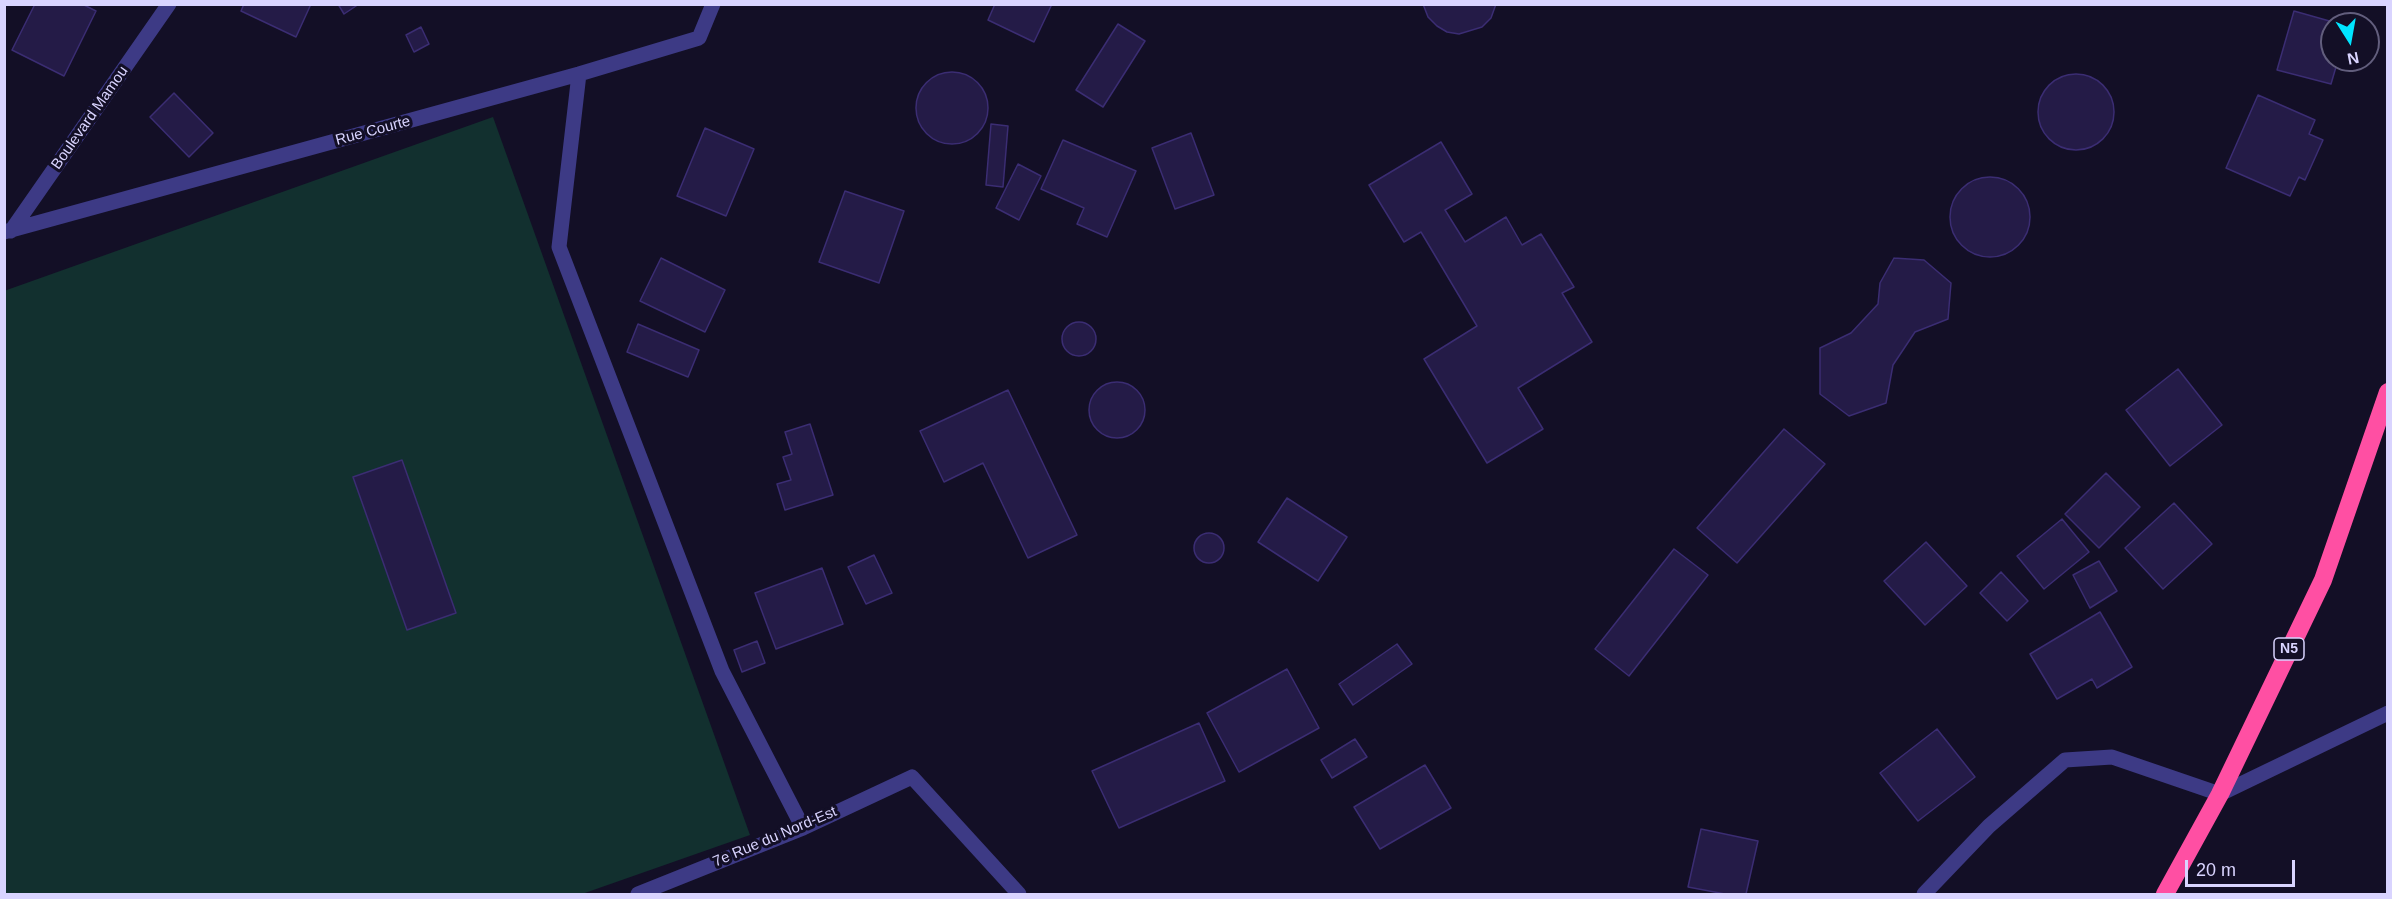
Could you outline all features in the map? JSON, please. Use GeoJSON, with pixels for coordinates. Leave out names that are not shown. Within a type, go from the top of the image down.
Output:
{"type":"FeatureCollection","features":[{"type":"Feature","properties":{"kind":"highway","name":"N5"},"geometry":{"type":"LineString","coordinates":[[2165,894],[2220,794],[2323,580],[2388,392]]}},
{"type":"Feature","properties":{"kind":"street","name":"Boulevard Mamou"},"geometry":{"type":"LineString","coordinates":[[8,232],[169,4]]}},
{"type":"Feature","properties":{"kind":"street","name":"Rue Courte"},"geometry":{"type":"LineString","coordinates":[[8,232],[579,74],[699,38],[713,4]]}},
{"type":"Feature","properties":{"kind":"street"},"geometry":{"type":"LineString","coordinates":[[579,74],[560,247],[722,671],[803,828]]}},
{"type":"Feature","properties":{"kind":"street"},"geometry":{"type":"LineString","coordinates":[[1924,894],[1989,826],[2065,760],[2112,757],[2220,794],[2388,713]]}},
{"type":"Feature","properties":{"kind":"street","name":"7e Rue du Nord-Est"},"geometry":{"type":"LineString","coordinates":[[638,894],[803,828],[912,777],[1019,894]]}},
{"type":"Feature","properties":{"kind":"green space"},"geometry":{"type":"Polygon","coordinates":[[[493,117],[750,835],[582,894],[5,894],[4,291],[493,117]]]}},
{"type":"Feature","properties":{"kind":"building"},"geometry":{"type":"Polygon","coordinates":[[[35,4],[82,4],[96,11],[64,76],[12,50],[35,4]]]}},
{"type":"Feature","properties":{"kind":"building"},"geometry":{"type":"Polygon","coordinates":[[[244,4],[311,4],[296,37],[241,11],[244,4]]]}},
{"type":"Feature","properties":{"kind":"building"},"geometry":{"type":"Polygon","coordinates":[[[338,4],[359,4],[344,14],[338,4]]]}},
{"type":"Feature","properties":{"kind":"building"},"geometry":{"type":"Polygon","coordinates":[[[995,4],[1052,4],[1034,42],[988,20],[995,4]]]}},
{"type":"Feature","properties":{"kind":"building"},"geometry":{"type":"Polygon","coordinates":[[[1423,4],[1496,4],[1491,18],[1482,27],[1459,34],[1447,32],[1437,26],[1428,17],[1423,4]]]}},
{"type":"Feature","properties":{"kind":"building"},"geometry":{"type":"Polygon","coordinates":[[[2294,11],[2320,18],[2320,72],[2334,72],[2331,84],[2277,70],[2294,11]]]}},
{"type":"Feature","properties":{"kind":"building"},"geometry":{"type":"Polygon","coordinates":[[[1118,24],[1145,41],[1103,107],[1076,90],[1118,24]]]}},
{"type":"Feature","properties":{"kind":"building"},"geometry":{"type":"Polygon","coordinates":[[[421,27],[429,44],[414,52],[406,35],[421,27]]]}},
{"type":"Feature","properties":{"kind":"building"},"geometry":{"type":"Polygon","coordinates":[[[952,72],[972,78],[982,88],[988,108],[982,128],[972,138],[952,144],[932,138],[922,128],[916,108],[922,88],[932,78],[952,72]]]}},
{"type":"Feature","properties":{"kind":"building"},"geometry":{"type":"Polygon","coordinates":[[[2076,74],[2091,77],[2103,85],[2111,97],[2114,112],[2111,127],[2103,139],[2091,147],[2076,150],[2061,147],[2049,139],[2041,127],[2038,112],[2041,97],[2049,85],[2061,77],[2076,74]]]}},
{"type":"Feature","properties":{"kind":"building"},"geometry":{"type":"Polygon","coordinates":[[[174,93],[213,133],[189,157],[150,117],[174,93]]]}},
{"type":"Feature","properties":{"kind":"building"},"geometry":{"type":"Polygon","coordinates":[[[2258,95],[2315,120],[2309,134],[2323,140],[2305,180],[2299,177],[2290,196],[2226,168],[2258,95]]]}},
{"type":"Feature","properties":{"kind":"building"},"geometry":{"type":"Polygon","coordinates":[[[991,124],[1008,126],[1003,187],[986,185],[991,124]]]}},
{"type":"Feature","properties":{"kind":"building"},"geometry":{"type":"Polygon","coordinates":[[[705,128],[754,149],[726,216],[677,196],[705,128]]]}},
{"type":"Feature","properties":{"kind":"building"},"geometry":{"type":"Polygon","coordinates":[[[1191,133],[1214,195],[1175,209],[1152,148],[1191,133]]]}},
{"type":"Feature","properties":{"kind":"building"},"geometry":{"type":"Polygon","coordinates":[[[1063,140],[1136,171],[1107,237],[1077,224],[1084,208],[1041,189],[1063,140]]]}},
{"type":"Feature","properties":{"kind":"building"},"geometry":{"type":"Polygon","coordinates":[[[1441,142],[1472,194],[1445,210],[1465,242],[1506,217],[1522,245],[1541,234],[1574,287],[1562,293],[1592,342],[1518,388],[1543,429],[1487,463],[1424,359],[1477,326],[1421,232],[1404,242],[1369,185],[1441,142]]]}},
{"type":"Feature","properties":{"kind":"building"},"geometry":{"type":"Polygon","coordinates":[[[1018,164],[1041,176],[1019,220],[996,208],[1018,164]]]}},
{"type":"Feature","properties":{"kind":"building"},"geometry":{"type":"Polygon","coordinates":[[[1990,177],[2005,180],[2018,189],[2027,202],[2030,217],[2027,232],[2018,245],[2005,254],[1990,257],[1975,254],[1962,245],[1953,232],[1950,217],[1953,202],[1962,189],[1975,180],[1990,177]]]}},
{"type":"Feature","properties":{"kind":"building"},"geometry":{"type":"Polygon","coordinates":[[[845,191],[904,211],[879,283],[819,262],[845,191]]]}},
{"type":"Feature","properties":{"kind":"building"},"geometry":{"type":"Polygon","coordinates":[[[661,258],[725,290],[705,332],[640,301],[661,258]]]}},
{"type":"Feature","properties":{"kind":"building"},"geometry":{"type":"Polygon","coordinates":[[[1894,258],[1924,260],[1951,283],[1948,319],[1915,332],[1893,365],[1886,403],[1849,416],[1820,394],[1820,348],[1851,333],[1878,304],[1880,283],[1894,258]]]}},
{"type":"Feature","properties":{"kind":"building"},"geometry":{"type":"Polygon","coordinates":[[[1079,322],[1091,327],[1096,339],[1091,351],[1079,356],[1067,351],[1062,339],[1067,327],[1079,322]]]}},
{"type":"Feature","properties":{"kind":"building"},"geometry":{"type":"Polygon","coordinates":[[[638,324],[699,350],[688,377],[627,352],[638,324]]]}},
{"type":"Feature","properties":{"kind":"building"},"geometry":{"type":"Polygon","coordinates":[[[2178,369],[2222,425],[2170,466],[2126,410],[2178,369]]]}},
{"type":"Feature","properties":{"kind":"building"},"geometry":{"type":"Polygon","coordinates":[[[1117,382],[1128,384],[1137,390],[1143,399],[1145,410],[1143,421],[1137,430],[1128,436],[1117,438],[1106,436],[1097,430],[1091,421],[1089,410],[1091,399],[1097,390],[1106,384],[1117,382]]]}},
{"type":"Feature","properties":{"kind":"building"},"geometry":{"type":"Polygon","coordinates":[[[1008,390],[1077,535],[1028,558],[983,463],[944,482],[920,431],[1008,390]]]}},
{"type":"Feature","properties":{"kind":"building"},"geometry":{"type":"Polygon","coordinates":[[[810,424],[833,495],[785,510],[777,484],[791,480],[783,457],[792,454],[785,432],[810,424]]]}},
{"type":"Feature","properties":{"kind":"building"},"geometry":{"type":"Polygon","coordinates":[[[1784,429],[1825,464],[1737,563],[1697,528],[1784,429]]]}},
{"type":"Feature","properties":{"kind":"building"},"geometry":{"type":"Polygon","coordinates":[[[402,460],[456,613],[407,630],[353,477],[402,460]]]}},
{"type":"Feature","properties":{"kind":"building"},"geometry":{"type":"Polygon","coordinates":[[[2106,473],[2140,507],[2099,548],[2065,514],[2106,473]]]}},
{"type":"Feature","properties":{"kind":"building"},"geometry":{"type":"Polygon","coordinates":[[[1287,498],[1347,537],[1318,581],[1258,542],[1287,498]]]}},
{"type":"Feature","properties":{"kind":"building"},"geometry":{"type":"Polygon","coordinates":[[[2174,503],[2212,544],[2163,589],[2125,548],[2174,503]]]}},
{"type":"Feature","properties":{"kind":"building"},"geometry":{"type":"Polygon","coordinates":[[[2062,519],[2089,552],[2044,589],[2017,556],[2062,519]]]}},
{"type":"Feature","properties":{"kind":"building"},"geometry":{"type":"Polygon","coordinates":[[[1209,533],[1220,537],[1224,548],[1220,559],[1209,563],[1198,559],[1194,548],[1198,537],[1209,533]]]}},
{"type":"Feature","properties":{"kind":"building"},"geometry":{"type":"Polygon","coordinates":[[[1926,542],[1967,586],[1925,625],[1884,581],[1926,542]]]}},
{"type":"Feature","properties":{"kind":"building"},"geometry":{"type":"Polygon","coordinates":[[[1674,549],[1708,575],[1629,676],[1595,649],[1674,549]]]}},
{"type":"Feature","properties":{"kind":"building"},"geometry":{"type":"Polygon","coordinates":[[[874,555],[892,593],[866,604],[848,567],[874,555]]]}},
{"type":"Feature","properties":{"kind":"building"},"geometry":{"type":"Polygon","coordinates":[[[2099,561],[2117,591],[2090,608],[2073,575],[2099,561]]]}},
{"type":"Feature","properties":{"kind":"building"},"geometry":{"type":"Polygon","coordinates":[[[822,568],[843,624],[776,649],[755,593],[822,568]]]}},
{"type":"Feature","properties":{"kind":"building"},"geometry":{"type":"Polygon","coordinates":[[[2001,572],[2028,601],[2007,621],[1980,593],[2001,572]]]}},
{"type":"Feature","properties":{"kind":"building"},"geometry":{"type":"Polygon","coordinates":[[[2100,612],[2132,667],[2097,688],[2092,679],[2057,699],[2030,654],[2100,612]]]}},
{"type":"Feature","properties":{"kind":"building"},"geometry":{"type":"Polygon","coordinates":[[[757,641],[765,663],[742,672],[734,650],[757,641]]]}},
{"type":"Feature","properties":{"kind":"building"},"geometry":{"type":"Polygon","coordinates":[[[1397,644],[1412,664],[1353,705],[1339,684],[1397,644]]]}},
{"type":"Feature","properties":{"kind":"building"},"geometry":{"type":"Polygon","coordinates":[[[1287,669],[1319,728],[1239,772],[1207,713],[1287,669]]]}},
{"type":"Feature","properties":{"kind":"building"},"geometry":{"type":"Polygon","coordinates":[[[1199,723],[1225,781],[1119,828],[1092,771],[1199,723]]]}},
{"type":"Feature","properties":{"kind":"building"},"geometry":{"type":"Polygon","coordinates":[[[1937,729],[1975,777],[1918,821],[1880,773],[1937,729]]]}},
{"type":"Feature","properties":{"kind":"building"},"geometry":{"type":"Polygon","coordinates":[[[1355,739],[1367,757],[1332,778],[1321,760],[1355,739]]]}},
{"type":"Feature","properties":{"kind":"building"},"geometry":{"type":"Polygon","coordinates":[[[1425,765],[1451,808],[1380,849],[1354,807],[1425,765]]]}},
{"type":"Feature","properties":{"kind":"building"},"geometry":{"type":"Polygon","coordinates":[[[1701,829],[1758,841],[1746,894],[1725,894],[1688,887],[1701,829]]]}}]}
